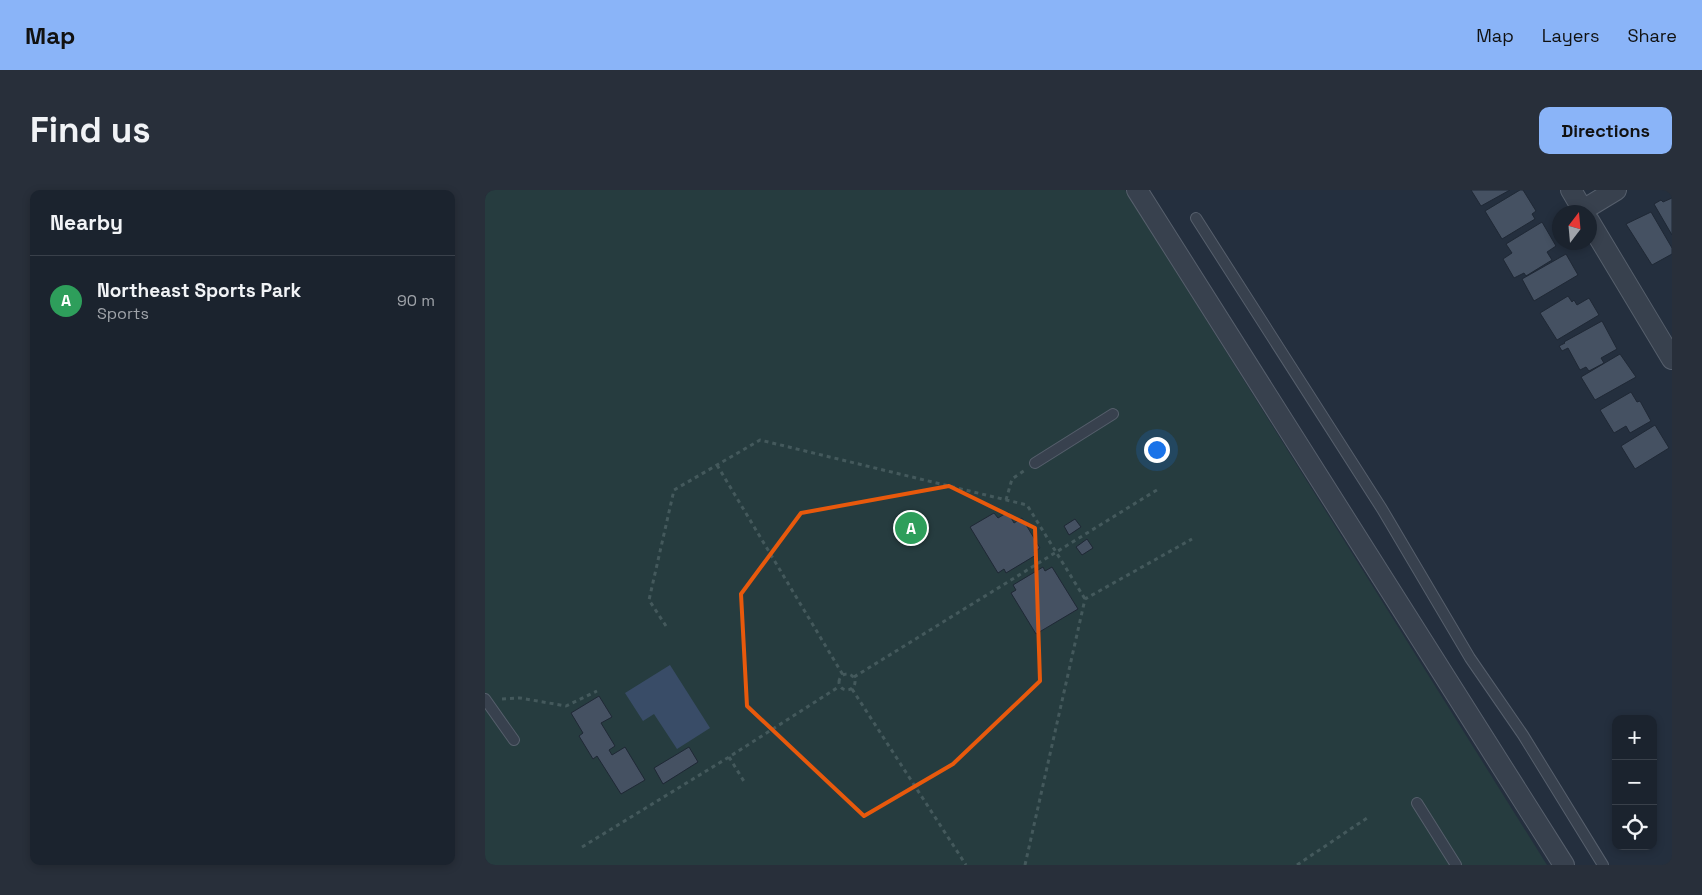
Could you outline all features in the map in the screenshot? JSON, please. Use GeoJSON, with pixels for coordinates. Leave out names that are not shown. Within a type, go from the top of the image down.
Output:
{"type":"FeatureCollection","features":[{"type":"Feature","properties":{"kind":"street"},"geometry":{"type":"LineString","coordinates":[[1137,190],[1564,865]]}},
{"type":"Feature","properties":{"kind":"street"},"geometry":{"type":"LineString","coordinates":[[1571,190],[1580,205]]}},
{"type":"Feature","properties":{"kind":"street"},"geometry":{"type":"LineString","coordinates":[[1597,205],[1617,190]]}},
{"type":"Feature","properties":{"kind":"street"},"geometry":{"type":"LineString","coordinates":[[1597,233],[1672,359]]}},
{"type":"Feature","properties":{"kind":"lane"},"geometry":{"type":"LineString","coordinates":[[1196,218],[1382,508],[1470,658],[1523,734],[1603,865]]}},
{"type":"Feature","properties":{"kind":"lane"},"geometry":{"type":"LineString","coordinates":[[1035,463],[1113,414]]}},
{"type":"Feature","properties":{"kind":"lane"},"geometry":{"type":"LineString","coordinates":[[485,699],[514,740]]}},
{"type":"Feature","properties":{"kind":"lane"},"geometry":{"type":"LineString","coordinates":[[1417,803],[1456,865]]}},
{"type":"Feature","properties":{"kind":"path"},"geometry":{"type":"LineString","coordinates":[[666,626],[649,600],[674,490],[760,440],[1027,505],[1085,598],[1025,865]]}},
{"type":"Feature","properties":{"kind":"path"},"geometry":{"type":"LineString","coordinates":[[1006,500],[1012,479],[1035,463]]}},
{"type":"Feature","properties":{"kind":"path"},"geometry":{"type":"LineString","coordinates":[[717,465],[843,675]]}},
{"type":"Feature","properties":{"kind":"path"},"geometry":{"type":"LineString","coordinates":[[854,677],[1160,488]]}},
{"type":"Feature","properties":{"kind":"path"},"geometry":{"type":"LineString","coordinates":[[1085,598],[1192,539]]}},
{"type":"Feature","properties":{"kind":"path"},"geometry":{"type":"LineString","coordinates":[[840,686],[840,678],[843,675],[850,674],[854,677]]}},
{"type":"Feature","properties":{"kind":"path"},"geometry":{"type":"LineString","coordinates":[[852,689],[855,685],[854,677]]}},
{"type":"Feature","properties":{"kind":"path"},"geometry":{"type":"LineString","coordinates":[[840,686],[844,689],[852,689]]}},
{"type":"Feature","properties":{"kind":"path"},"geometry":{"type":"LineString","coordinates":[[581,847],[729,757],[840,686]]}},
{"type":"Feature","properties":{"kind":"path"},"geometry":{"type":"LineString","coordinates":[[852,689],[966,865]]}},
{"type":"Feature","properties":{"kind":"path"},"geometry":{"type":"LineString","coordinates":[[485,699],[519,698],[566,706],[597,691]]}},
{"type":"Feature","properties":{"kind":"path"},"geometry":{"type":"LineString","coordinates":[[729,757],[745,782]]}},
{"type":"Feature","properties":{"kind":"path"},"geometry":{"type":"LineString","coordinates":[[1297,865],[1367,818]]}},
{"type":"Feature","properties":{"kind":"highlighted area"},"geometry":{"type":"Polygon","coordinates":[[[949,486],[1035,528],[1040,681],[953,764],[864,816],[747,706],[741,594],[801,513],[949,486]]]}},
{"type":"Feature","properties":{"kind":"green space"},"geometry":{"type":"Polygon","coordinates":[[[485,190],[1125,190],[1547,865],[485,865],[485,190]]]}},
{"type":"Feature","properties":{"kind":"water"},"geometry":{"type":"Polygon","coordinates":[[[670,665],[710,728],[677,749],[654,714],[643,721],[625,693],[670,665]]]}},
{"type":"Feature","properties":{"kind":"building"},"geometry":{"type":"Polygon","coordinates":[[[1471,190],[1510,190],[1481,206],[1471,190]]]}},
{"type":"Feature","properties":{"kind":"building"},"geometry":{"type":"Polygon","coordinates":[[[1523,190],[1536,211],[1532,214],[1535,219],[1502,239],[1485,211],[1523,190]]]}},
{"type":"Feature","properties":{"kind":"building"},"geometry":{"type":"Polygon","coordinates":[[[1672,198],[1672,235],[1654,204],[1661,200],[1663,202],[1672,198]]]}},
{"type":"Feature","properties":{"kind":"building"},"geometry":{"type":"Polygon","coordinates":[[[1651,212],[1672,248],[1672,254],[1652,265],[1626,224],[1651,212]]]}},
{"type":"Feature","properties":{"kind":"building"},"geometry":{"type":"Polygon","coordinates":[[[1542,222],[1552,239],[1552,249],[1547,252],[1552,260],[1526,276],[1524,273],[1514,278],[1503,259],[1512,253],[1506,244],[1542,222]]]}},
{"type":"Feature","properties":{"kind":"building"},"geometry":{"type":"Polygon","coordinates":[[[1566,254],[1578,275],[1534,301],[1522,279],[1566,254]]]}},
{"type":"Feature","properties":{"kind":"building"},"geometry":{"type":"Polygon","coordinates":[[[1568,296],[1577,305],[1589,298],[1599,315],[1557,340],[1540,313],[1568,296]]]}},
{"type":"Feature","properties":{"kind":"building"},"geometry":{"type":"Polygon","coordinates":[[[1602,321],[1617,349],[1601,358],[1604,363],[1589,371],[1586,367],[1580,370],[1568,348],[1562,351],[1559,346],[1602,321]]]}},
{"type":"Feature","properties":{"kind":"building"},"geometry":{"type":"Polygon","coordinates":[[[1620,354],[1636,377],[1595,400],[1581,377],[1620,354]]]}},
{"type":"Feature","properties":{"kind":"building"},"geometry":{"type":"Polygon","coordinates":[[[1631,392],[1637,402],[1640,401],[1651,421],[1630,433],[1626,426],[1614,433],[1600,410],[1631,392]]]}},
{"type":"Feature","properties":{"kind":"building"},"geometry":{"type":"Polygon","coordinates":[[[1655,425],[1669,448],[1635,469],[1621,446],[1655,425]]]}},
{"type":"Feature","properties":{"kind":"building"},"geometry":{"type":"Polygon","coordinates":[[[1008,512],[1014,523],[1022,518],[1040,548],[1034,552],[1036,555],[1006,573],[1004,569],[998,573],[970,527],[994,513],[998,518],[1008,512]]]}},
{"type":"Feature","properties":{"kind":"building"},"geometry":{"type":"Polygon","coordinates":[[[1075,519],[1081,527],[1069,535],[1064,526],[1075,519]]]}},
{"type":"Feature","properties":{"kind":"building"},"geometry":{"type":"Polygon","coordinates":[[[1087,539],[1093,548],[1082,555],[1076,547],[1087,539]]]}},
{"type":"Feature","properties":{"kind":"building"},"geometry":{"type":"Polygon","coordinates":[[[1043,567],[1045,571],[1052,567],[1078,609],[1036,634],[1011,593],[1016,590],[1013,585],[1043,567]]]}},
{"type":"Feature","properties":{"kind":"building"},"geometry":{"type":"Polygon","coordinates":[[[599,696],[612,717],[601,723],[615,746],[609,750],[612,755],[625,747],[645,780],[621,794],[597,756],[593,759],[579,736],[583,733],[571,713],[599,696]]]}},
{"type":"Feature","properties":{"kind":"building"},"geometry":{"type":"Polygon","coordinates":[[[689,747],[698,762],[663,784],[654,768],[689,747]]]}},
{"type":"Feature","properties":{"kind":"place","name":"Northeast Sports Park"},"geometry":{"type":"Point","coordinates":[911,528]}}]}
